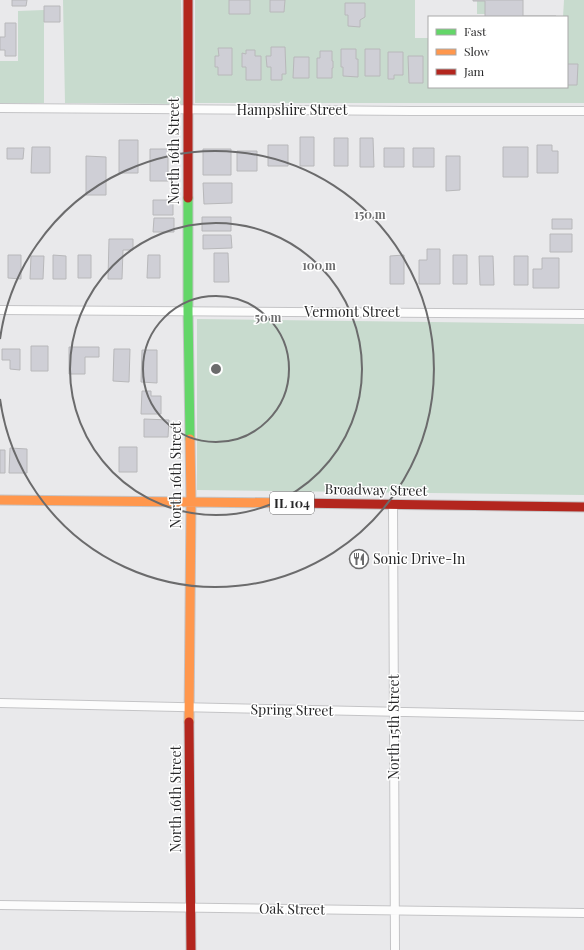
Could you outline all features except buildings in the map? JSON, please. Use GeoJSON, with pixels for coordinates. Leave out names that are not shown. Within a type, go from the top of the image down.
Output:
{"type":"FeatureCollection","features":[{"type":"Feature","properties":{"kind":"street","name":"North 16th Street"},"geometry":{"type":"LineString","coordinates":[[188,0],[188,311],[191,501],[189,707],[191,950]]}},
{"type":"Feature","properties":{"kind":"street","name":"Hampshire Street"},"geometry":{"type":"LineString","coordinates":[[0,108],[584,111]]}},
{"type":"Feature","properties":{"kind":"street","name":"Vermont Street"},"geometry":{"type":"LineString","coordinates":[[0,310],[584,314]]}},
{"type":"Feature","properties":{"kind":"street","name":"Broadway Street"},"geometry":{"type":"LineString","coordinates":[[0,500],[191,501],[584,507]]}},
{"type":"Feature","properties":{"kind":"street","name":"North 15th Street"},"geometry":{"type":"LineString","coordinates":[[393,505],[395,950]]}},
{"type":"Feature","properties":{"kind":"street","name":"Spring Street"},"geometry":{"type":"LineString","coordinates":[[0,703],[584,716]]}},
{"type":"Feature","properties":{"kind":"street","name":"Oak Street"},"geometry":{"type":"LineString","coordinates":[[0,905],[584,912]]}},
{"type":"Feature","properties":{"kind":"green space"},"geometry":{"type":"Polygon","coordinates":[[[63,0],[181,0],[183,104],[65,103],[63,0]]]}},
{"type":"Feature","properties":{"kind":"green space"},"geometry":{"type":"Polygon","coordinates":[[[195,0],[415,0],[415,38],[428,38],[428,88],[568,88],[568,16],[563,16],[564,0],[584,0],[584,103],[195,103],[195,0]]]}},
{"type":"Feature","properties":{"kind":"green space"},"geometry":{"type":"Polygon","coordinates":[[[477,1],[485,1],[485,14],[477,14],[477,1]]]}},
{"type":"Feature","properties":{"kind":"green space"},"geometry":{"type":"Polygon","coordinates":[[[44,10],[44,103],[0,103],[0,61],[18,61],[18,11],[44,10]]]}},
{"type":"Feature","properties":{"kind":"green space"},"geometry":{"type":"Polygon","coordinates":[[[197,319],[584,324],[584,495],[197,490],[197,319]]]}},
{"type":"Feature","properties":{"kind":"traffic: fast"},"geometry":{"type":"LineString","coordinates":[[188,198],[190,439]]}},
{"type":"Feature","properties":{"kind":"traffic: slow"},"geometry":{"type":"LineString","coordinates":[[189,722],[191,501],[190,439]]}},
{"type":"Feature","properties":{"kind":"traffic: slow"},"geometry":{"type":"LineString","coordinates":[[0,500],[292,503]]}},
{"type":"Feature","properties":{"kind":"traffic: jam"},"geometry":{"type":"LineString","coordinates":[[188,0],[188,198]]}},
{"type":"Feature","properties":{"kind":"traffic: jam"},"geometry":{"type":"LineString","coordinates":[[292,503],[584,507]]}},
{"type":"Feature","properties":{"kind":"traffic: jam"},"geometry":{"type":"LineString","coordinates":[[189,722],[191,950]]}},
{"type":"Feature","properties":{"kind":"place","name":"Sonic Drive-In"},"geometry":{"type":"Point","coordinates":[359,559]}}]}
